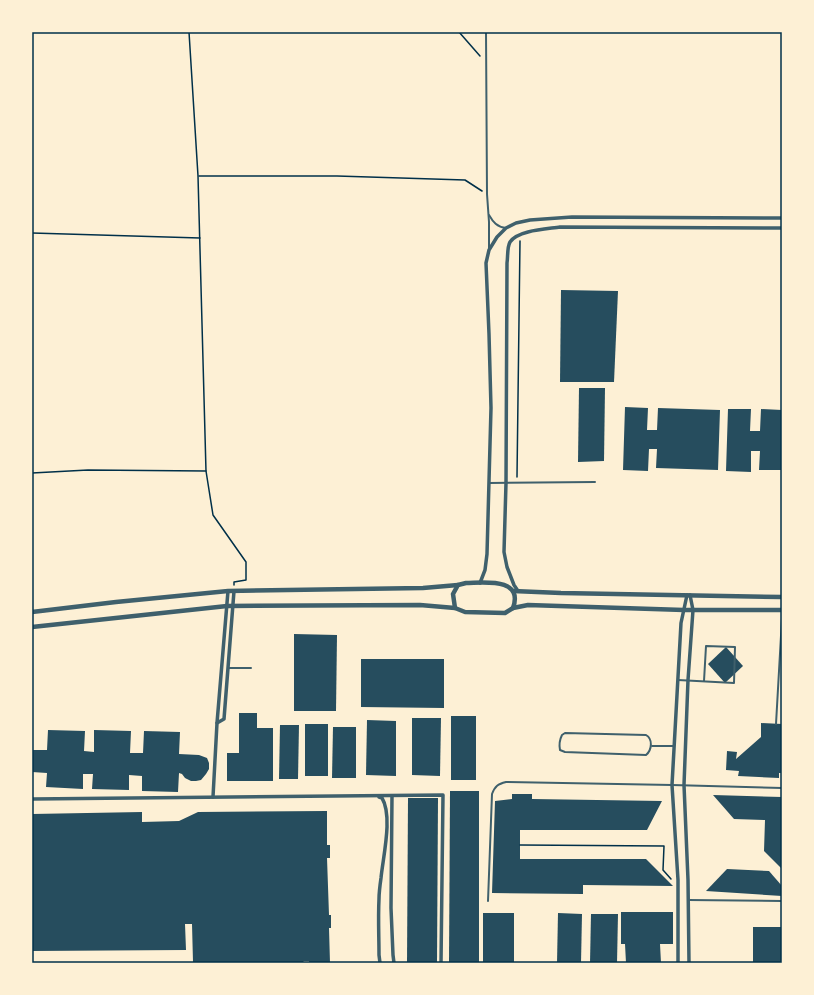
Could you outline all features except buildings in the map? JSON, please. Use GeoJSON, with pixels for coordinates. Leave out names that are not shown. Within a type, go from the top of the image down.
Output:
{"type":"FeatureCollection","features":[{"type":"Feature","properties":{"kind":"street"},"geometry":{"type":"LineString","coordinates":[[480,583],[485,570],[487,554],[491,408],[486,263],[489,250],[497,237],[506,228],[530,220],[572,216],[782,218]]}},
{"type":"Feature","properties":{"kind":"street"},"geometry":{"type":"LineString","coordinates":[[513,608],[516,591],[507,567],[504,552],[506,483],[507,263],[510,243],[515,237],[520,235],[560,227],[782,228]]}},
{"type":"Feature","properties":{"kind":"street"},"geometry":{"type":"LineString","coordinates":[[32,612],[228,591],[423,588],[466,583],[500,583],[516,591],[561,593],[782,597]]}},
{"type":"Feature","properties":{"kind":"street"},"geometry":{"type":"LineString","coordinates":[[455,608],[453,594],[458,585]]}},
{"type":"Feature","properties":{"kind":"street"},"geometry":{"type":"LineString","coordinates":[[213,797],[217,723],[228,591]]}},
{"type":"Feature","properties":{"kind":"street"},"geometry":{"type":"LineString","coordinates":[[217,723],[224,719],[234,591]]}},
{"type":"Feature","properties":{"kind":"street"},"geometry":{"type":"LineString","coordinates":[[689,595],[693,610],[688,680],[684,785],[689,963]]}},
{"type":"Feature","properties":{"kind":"street"},"geometry":{"type":"LineString","coordinates":[[678,963],[678,880],[672,785],[681,623],[689,595]]}},
{"type":"Feature","properties":{"kind":"street"},"geometry":{"type":"LineString","coordinates":[[32,627],[227,606],[420,605],[455,608],[465,612],[505,613],[513,608],[528,605],[684,610],[782,610]]}},
{"type":"Feature","properties":{"kind":"street"},"geometry":{"type":"LineString","coordinates":[[32,798],[443,795],[441,963]]}},
{"type":"Feature","properties":{"kind":"street"},"geometry":{"type":"LineString","coordinates":[[374,796],[382,798],[385,803],[387,836],[379,899],[380,963]]}},
{"type":"Feature","properties":{"kind":"street"},"geometry":{"type":"LineString","coordinates":[[392,796],[392,908],[394,963]]}},
{"type":"Feature","properties":{"kind":"lane"},"geometry":{"type":"LineString","coordinates":[[486,32],[487,194],[489,250]]}},
{"type":"Feature","properties":{"kind":"lane"},"geometry":{"type":"LineString","coordinates":[[488,214],[496,224],[506,228]]}},
{"type":"Feature","properties":{"kind":"lane"},"geometry":{"type":"LineString","coordinates":[[489,483],[595,482]]}},
{"type":"Feature","properties":{"kind":"lane"},"geometry":{"type":"LineString","coordinates":[[776,724],[782,618]]}},
{"type":"Feature","properties":{"kind":"lane"},"geometry":{"type":"LineString","coordinates":[[678,680],[734,683],[735,647],[706,646],[704,681]]}},
{"type":"Feature","properties":{"kind":"lane"},"geometry":{"type":"LineString","coordinates":[[228,668],[251,668]]}},
{"type":"Feature","properties":{"kind":"lane"},"geometry":{"type":"LineString","coordinates":[[565,733],[646,735],[651,739],[651,746],[649,754],[646,755],[565,752],[560,750],[560,738],[565,733]]}},
{"type":"Feature","properties":{"kind":"lane"},"geometry":{"type":"LineString","coordinates":[[651,746],[674,746]]}},
{"type":"Feature","properties":{"kind":"lane"},"geometry":{"type":"LineString","coordinates":[[488,901],[492,794],[495,787],[499,784],[506,782],[782,788]]}},
{"type":"Feature","properties":{"kind":"lane"},"geometry":{"type":"LineString","coordinates":[[688,900],[782,901]]}},
{"type":"Feature","properties":{"kind":"path"},"geometry":{"type":"LineString","coordinates":[[189,32],[198,176],[206,471],[213,515],[246,562],[246,580],[234,582],[234,591]]}},
{"type":"Feature","properties":{"kind":"path"},"geometry":{"type":"LineString","coordinates":[[459,32],[486,63]]}},
{"type":"Feature","properties":{"kind":"path"},"geometry":{"type":"LineString","coordinates":[[198,176],[337,176],[465,180],[487,194]]}},
{"type":"Feature","properties":{"kind":"path"},"geometry":{"type":"LineString","coordinates":[[32,233],[200,238]]}},
{"type":"Feature","properties":{"kind":"path"},"geometry":{"type":"LineString","coordinates":[[517,483],[520,235]]}},
{"type":"Feature","properties":{"kind":"path"},"geometry":{"type":"LineString","coordinates":[[32,473],[88,470],[206,471]]}},
{"type":"Feature","properties":{"kind":"path"},"geometry":{"type":"LineString","coordinates":[[520,845],[664,846],[663,870],[673,880]]}}]}
